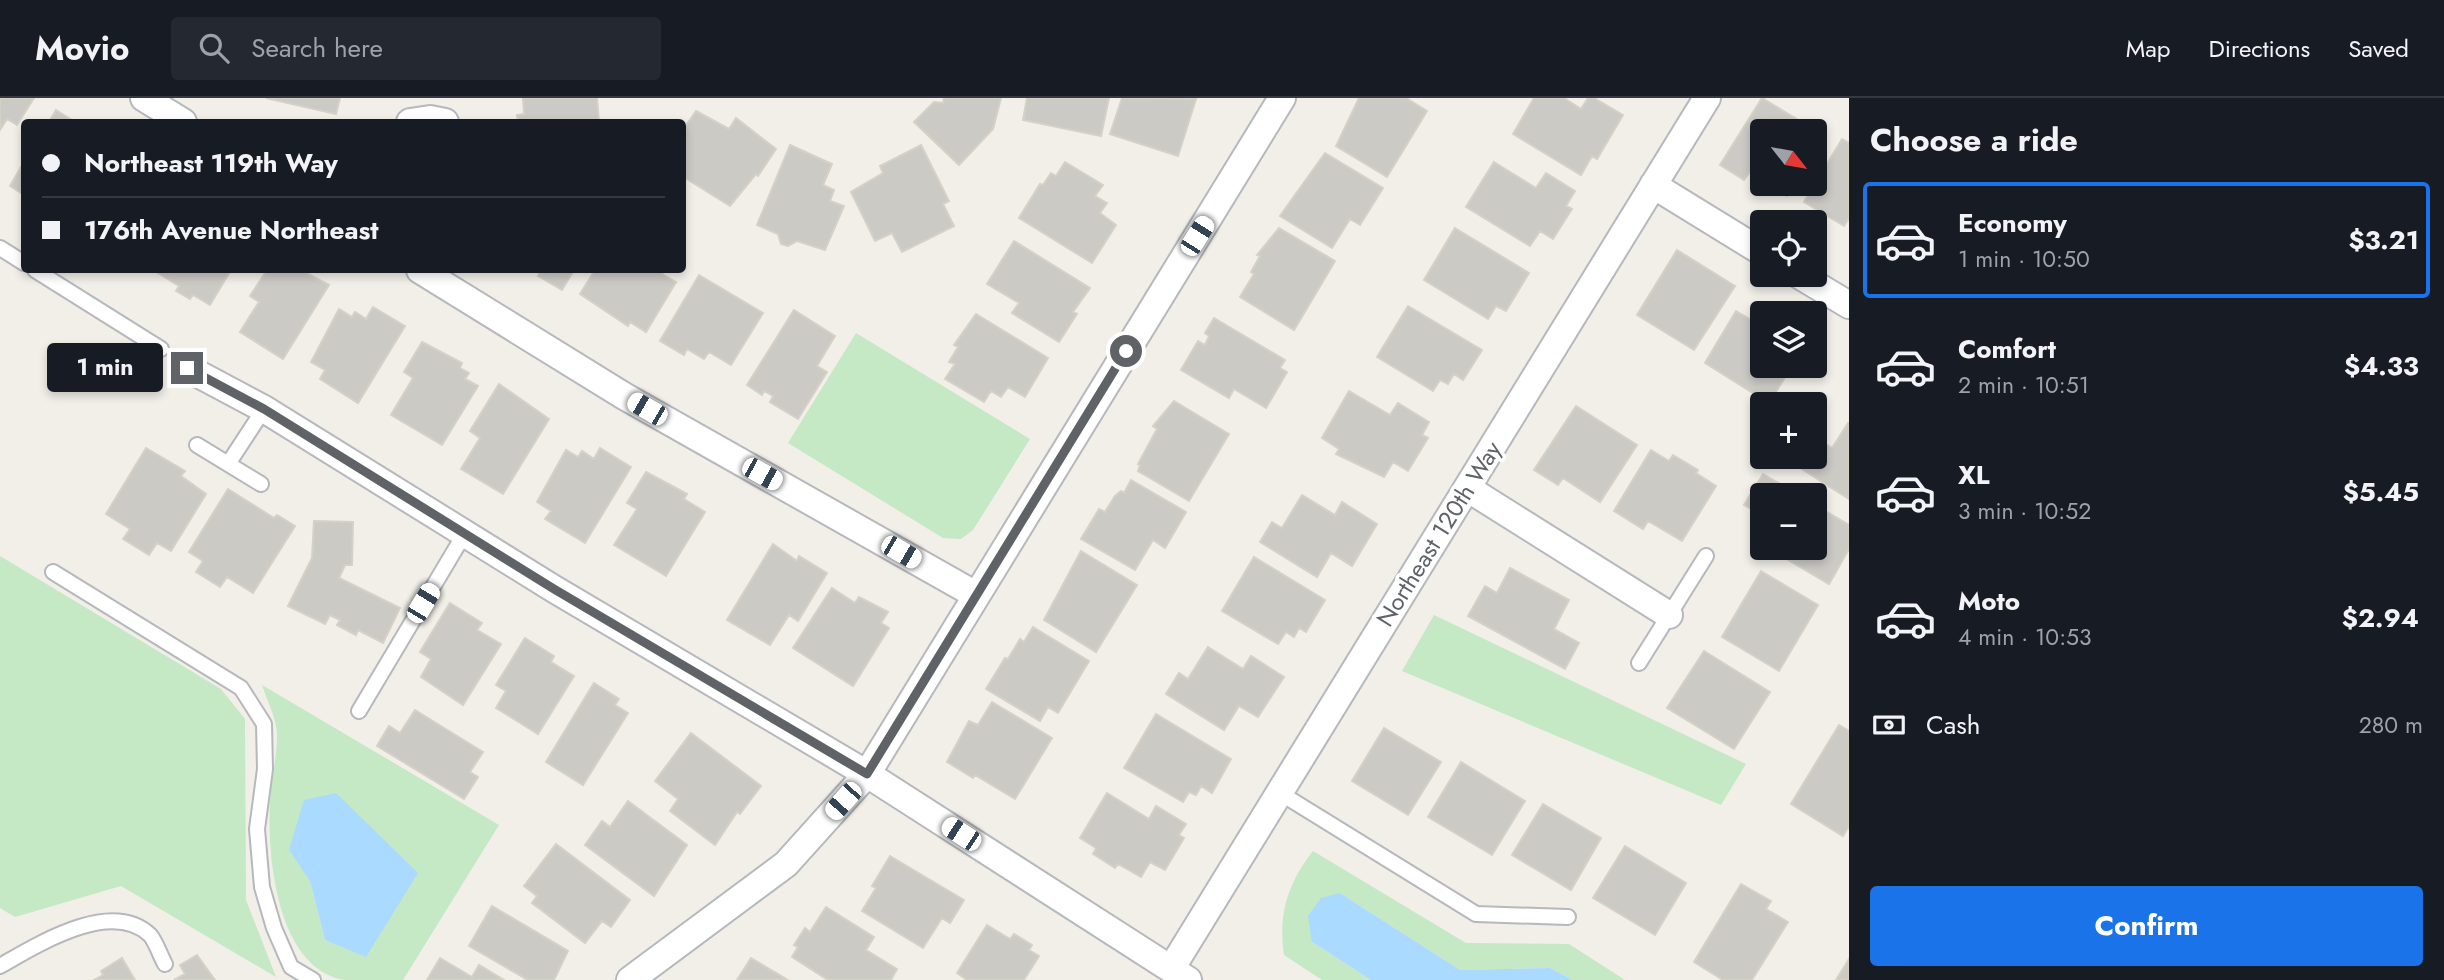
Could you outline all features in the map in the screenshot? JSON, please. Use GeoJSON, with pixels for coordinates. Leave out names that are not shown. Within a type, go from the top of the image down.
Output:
{"type":"FeatureCollection","features":[{"type":"Feature","properties":{"kind":"street"},"geometry":{"type":"LineString","coordinates":[[144,98],[178,119]]}},
{"type":"Feature","properties":{"kind":"street"},"geometry":{"type":"LineString","coordinates":[[631,980],[786,864],[867,774],[1282,98]]}},
{"type":"Feature","properties":{"kind":"street","name":"Northeast 120th Way"},"geometry":{"type":"LineString","coordinates":[[1180,975],[1280,793],[1707,98]]}},
{"type":"Feature","properties":{"kind":"street"},"geometry":{"type":"LineString","coordinates":[[1653,185],[1750,245]]}},
{"type":"Feature","properties":{"kind":"street"},"geometry":{"type":"LineString","coordinates":[[425,273],[624,396],[976,595]]}},
{"type":"Feature","properties":{"kind":"street"},"geometry":{"type":"LineString","coordinates":[[1819,287],[1849,305]]}},
{"type":"Feature","properties":{"kind":"street"},"geometry":{"type":"LineString","coordinates":[[187,368],[264,409],[867,774],[1180,975]]}},
{"type":"Feature","properties":{"kind":"street"},"geometry":{"type":"LineString","coordinates":[[1467,488],[1669,615]]}},
{"type":"Feature","properties":{"kind":"lane"},"geometry":{"type":"LineString","coordinates":[[0,248],[21,261]]}},
{"type":"Feature","properties":{"kind":"lane"},"geometry":{"type":"LineString","coordinates":[[40,273],[161,349]]}},
{"type":"Feature","properties":{"kind":"lane"},"geometry":{"type":"LineString","coordinates":[[228,464],[264,409]]}},
{"type":"Feature","properties":{"kind":"lane"},"geometry":{"type":"LineString","coordinates":[[197,445],[261,484]]}},
{"type":"Feature","properties":{"kind":"lane"},"geometry":{"type":"LineString","coordinates":[[359,711],[465,533]]}},
{"type":"Feature","properties":{"kind":"lane"},"geometry":{"type":"LineString","coordinates":[[1639,663],[1706,556]]}},
{"type":"Feature","properties":{"kind":"lane"},"geometry":{"type":"LineString","coordinates":[[53,572],[241,688],[264,724],[265,769],[257,829],[262,887],[274,928],[291,967],[313,980]]}},
{"type":"Feature","properties":{"kind":"lane"},"geometry":{"type":"LineString","coordinates":[[1280,793],[1476,914],[1568,917]]}},
{"type":"Feature","properties":{"kind":"lane"},"geometry":{"type":"LineString","coordinates":[[0,966],[45,941],[92,923],[129,921],[151,936],[165,964]]}},
{"type":"Feature","properties":{"kind":"green space"},"geometry":{"type":"Polygon","coordinates":[[[856,333],[1030,439],[973,530],[961,539],[943,538],[788,443],[856,333]]]}},
{"type":"Feature","properties":{"kind":"green space"},"geometry":{"type":"Polygon","coordinates":[[[0,556],[221,689],[245,719],[246,900],[276,977],[121,886],[15,917],[0,908],[0,556]]]}},
{"type":"Feature","properties":{"kind":"green space"},"geometry":{"type":"Polygon","coordinates":[[[1434,615],[1746,764],[1721,805],[1402,671],[1434,615]]]}},
{"type":"Feature","properties":{"kind":"green space"},"geometry":{"type":"Polygon","coordinates":[[[262,685],[499,825],[403,980],[344,980],[321,971],[303,954],[290,932],[280,906],[274,878],[270,801],[277,731],[262,685]],[[310,881],[325,940],[366,956],[310,881]]]}},
{"type":"Feature","properties":{"kind":"green space"},"geometry":{"type":"Polygon","coordinates":[[[1313,851],[1466,943],[1569,944],[1625,980],[1573,980],[1550,968],[1460,970],[1340,893],[1312,942],[1371,980],[1322,980],[1284,955],[1282,940],[1284,913],[1291,887],[1313,851]]]}},
{"type":"Feature","properties":{"kind":"water"},"geometry":{"type":"Polygon","coordinates":[[[336,793],[418,873],[366,957],[325,940],[310,881],[289,850],[304,800],[336,793]]]}},
{"type":"Feature","properties":{"kind":"water"},"geometry":{"type":"Polygon","coordinates":[[[1340,893],[1460,970],[1550,968],[1573,980],[1371,980],[1312,942],[1308,916],[1321,898],[1340,893]]]}},
{"type":"Feature","properties":{"kind":"building"},"geometry":{"type":"Polygon","coordinates":[[[0,98],[34,98],[17,125],[7,119],[0,130],[0,98]]]}},
{"type":"Feature","properties":{"kind":"building"},"geometry":{"type":"Polygon","coordinates":[[[266,98],[340,98],[336,114],[266,98]]]}},
{"type":"Feature","properties":{"kind":"building"},"geometry":{"type":"Polygon","coordinates":[[[523,98],[597,98],[599,119],[518,119],[517,115],[524,114],[523,98]]]}},
{"type":"Feature","properties":{"kind":"building"},"geometry":{"type":"Polygon","coordinates":[[[944,98],[1001,98],[993,129],[959,165],[914,122],[934,102],[943,103],[944,98]]]}},
{"type":"Feature","properties":{"kind":"building"},"geometry":{"type":"Polygon","coordinates":[[[1027,98],[1109,98],[1101,136],[1023,120],[1027,98]]]}},
{"type":"Feature","properties":{"kind":"building"},"geometry":{"type":"Polygon","coordinates":[[[1122,98],[1196,99],[1178,156],[1110,134],[1122,98]]]}},
{"type":"Feature","properties":{"kind":"building"},"geometry":{"type":"Polygon","coordinates":[[[1359,98],[1406,98],[1427,111],[1387,177],[1336,146],[1359,98]]]}},
{"type":"Feature","properties":{"kind":"building"},"geometry":{"type":"Polygon","coordinates":[[[1534,98],[1564,98],[1581,109],[1588,98],[1594,98],[1623,115],[1597,159],[1592,156],[1581,175],[1513,134],[1534,98]]]}},
{"type":"Feature","properties":{"kind":"building"},"geometry":{"type":"Polygon","coordinates":[[[1762,98],[1796,119],[1750,119],[1750,172],[1744,180],[1720,165],[1762,98]]]}},
{"type":"Feature","properties":{"kind":"building"},"geometry":{"type":"Polygon","coordinates":[[[56,110],[70,119],[51,119],[56,110]]]}},
{"type":"Feature","properties":{"kind":"building"},"geometry":{"type":"Polygon","coordinates":[[[696,111],[729,129],[736,118],[776,149],[758,176],[756,174],[730,206],[686,178],[686,125],[696,111]]]}},
{"type":"Feature","properties":{"kind":"building"},"geometry":{"type":"Polygon","coordinates":[[[1842,139],[1849,143],[1849,218],[1844,226],[1827,216],[1827,210],[1817,210],[1804,202],[1808,196],[1827,196],[1827,164],[1842,139]]]}},
{"type":"Feature","properties":{"kind":"building"},"geometry":{"type":"Polygon","coordinates":[[[790,145],[832,164],[823,185],[834,190],[830,201],[844,206],[825,250],[797,241],[788,246],[781,244],[778,234],[757,225],[790,145]]]}},
{"type":"Feature","properties":{"kind":"building"},"geometry":{"type":"Polygon","coordinates":[[[921,145],[949,201],[943,204],[954,226],[902,252],[892,233],[875,241],[851,192],[883,173],[880,166],[921,145]]]}},
{"type":"Feature","properties":{"kind":"building"},"geometry":{"type":"Polygon","coordinates":[[[1325,153],[1383,188],[1360,225],[1350,219],[1332,248],[1280,216],[1325,153]]]}},
{"type":"Feature","properties":{"kind":"building"},"geometry":{"type":"Polygon","coordinates":[[[1065,162],[1103,185],[1095,196],[1107,203],[1100,213],[1116,225],[1092,263],[1019,218],[1040,184],[1043,185],[1051,173],[1056,176],[1065,162]]]}},
{"type":"Feature","properties":{"kind":"building"},"geometry":{"type":"Polygon","coordinates":[[[1494,162],[1536,188],[1546,173],[1575,191],[1566,206],[1572,209],[1553,239],[1540,231],[1530,246],[1466,207],[1494,162]]]}},
{"type":"Feature","properties":{"kind":"building"},"geometry":{"type":"Polygon","coordinates":[[[21,167],[21,193],[10,186],[21,167]]]}},
{"type":"Feature","properties":{"kind":"building"},"geometry":{"type":"Polygon","coordinates":[[[1279,228],[1335,261],[1294,330],[1240,297],[1254,274],[1251,272],[1260,256],[1257,255],[1279,228]]]}},
{"type":"Feature","properties":{"kind":"building"},"geometry":{"type":"Polygon","coordinates":[[[1455,228],[1529,273],[1506,311],[1496,306],[1488,319],[1424,280],[1455,228]]]}},
{"type":"Feature","properties":{"kind":"building"},"geometry":{"type":"Polygon","coordinates":[[[1014,241],[1090,288],[1073,312],[1077,314],[1059,342],[1012,313],[1019,303],[987,284],[1014,241]]]}},
{"type":"Feature","properties":{"kind":"building"},"geometry":{"type":"Polygon","coordinates":[[[1677,250],[1735,286],[1694,350],[1637,315],[1677,250]]]}},
{"type":"Feature","properties":{"kind":"building"},"geometry":{"type":"Polygon","coordinates":[[[158,273],[229,273],[210,305],[193,295],[190,299],[176,291],[179,286],[158,273]]]}},
{"type":"Feature","properties":{"kind":"building"},"geometry":{"type":"Polygon","coordinates":[[[265,273],[306,273],[329,285],[283,359],[240,332],[259,302],[250,296],[265,273]]]}},
{"type":"Feature","properties":{"kind":"building"},"geometry":{"type":"Polygon","coordinates":[[[540,273],[572,273],[562,290],[538,276],[540,273]]]}},
{"type":"Feature","properties":{"kind":"building"},"geometry":{"type":"Polygon","coordinates":[[[593,273],[663,273],[676,282],[646,332],[630,322],[628,326],[580,294],[593,273]]]}},
{"type":"Feature","properties":{"kind":"building"},"geometry":{"type":"Polygon","coordinates":[[[699,275],[763,313],[731,365],[709,352],[704,359],[687,349],[684,355],[660,341],[699,275]]]}},
{"type":"Feature","properties":{"kind":"building"},"geometry":{"type":"Polygon","coordinates":[[[1408,306],[1482,350],[1463,380],[1454,374],[1448,384],[1440,380],[1433,391],[1377,357],[1408,306]]]}},
{"type":"Feature","properties":{"kind":"building"},"geometry":{"type":"Polygon","coordinates":[[[373,307],[405,326],[358,403],[320,379],[325,370],[311,362],[339,309],[352,317],[355,312],[366,319],[373,307]]]}},
{"type":"Feature","properties":{"kind":"building"},"geometry":{"type":"Polygon","coordinates":[[[794,310],[835,336],[817,366],[827,372],[798,419],[770,402],[773,396],[764,391],[762,395],[747,385],[794,310]]]}},
{"type":"Feature","properties":{"kind":"building"},"geometry":{"type":"Polygon","coordinates":[[[1736,311],[1750,319],[1750,378],[1785,378],[1776,392],[1751,392],[1705,363],[1736,311]]]}},
{"type":"Feature","properties":{"kind":"building"},"geometry":{"type":"Polygon","coordinates":[[[976,314],[1048,358],[1025,397],[1008,387],[1001,397],[991,391],[984,402],[945,379],[955,364],[949,362],[958,347],[954,345],[976,314]]]}},
{"type":"Feature","properties":{"kind":"building"},"geometry":{"type":"Polygon","coordinates":[[[1214,318],[1285,360],[1280,368],[1287,372],[1266,408],[1234,389],[1229,398],[1181,370],[1198,341],[1205,345],[1209,336],[1205,333],[1214,318]]]}},
{"type":"Feature","properties":{"kind":"building"},"geometry":{"type":"Polygon","coordinates":[[[422,342],[462,363],[460,368],[469,373],[465,379],[478,386],[442,445],[391,415],[413,378],[404,372],[422,342]]]}},
{"type":"Feature","properties":{"kind":"building"},"geometry":{"type":"Polygon","coordinates":[[[499,384],[549,419],[503,494],[461,469],[480,438],[470,431],[499,384]]]}},
{"type":"Feature","properties":{"kind":"building"},"geometry":{"type":"Polygon","coordinates":[[[1349,391],[1390,415],[1398,403],[1429,422],[1422,435],[1428,438],[1408,471],[1393,462],[1384,477],[1336,454],[1339,449],[1322,438],[1349,391]]]}},
{"type":"Feature","properties":{"kind":"building"},"geometry":{"type":"Polygon","coordinates":[[[1174,401],[1229,434],[1189,501],[1138,471],[1138,464],[1157,429],[1153,426],[1174,401]]]}},
{"type":"Feature","properties":{"kind":"building"},"geometry":{"type":"Polygon","coordinates":[[[1576,406],[1637,445],[1600,502],[1563,478],[1558,485],[1534,470],[1576,406]]]}},
{"type":"Feature","properties":{"kind":"building"},"geometry":{"type":"Polygon","coordinates":[[[1848,423],[1849,499],[1802,469],[1827,469],[1827,445],[1832,448],[1848,423]]]}},
{"type":"Feature","properties":{"kind":"building"},"geometry":{"type":"Polygon","coordinates":[[[146,448],[185,471],[181,476],[206,494],[171,551],[157,543],[149,555],[123,539],[130,529],[106,514],[146,448]]]}},
{"type":"Feature","properties":{"kind":"building"},"geometry":{"type":"Polygon","coordinates":[[[600,448],[631,467],[585,543],[545,519],[551,511],[537,502],[566,450],[578,457],[582,451],[594,459],[600,448]]]}},
{"type":"Feature","properties":{"kind":"building"},"geometry":{"type":"Polygon","coordinates":[[[1651,450],[1669,461],[1673,455],[1698,470],[1696,473],[1716,486],[1682,541],[1648,521],[1643,529],[1614,511],[1651,450]]]}},
{"type":"Feature","properties":{"kind":"building"},"geometry":{"type":"Polygon","coordinates":[[[646,472],[687,494],[684,499],[705,512],[666,576],[614,545],[637,509],[627,503],[646,472]]]}},
{"type":"Feature","properties":{"kind":"building"},"geometry":{"type":"Polygon","coordinates":[[[1763,474],[1778,483],[1757,483],[1763,474]]]}},
{"type":"Feature","properties":{"kind":"building"},"geometry":{"type":"Polygon","coordinates":[[[1131,480],[1186,512],[1165,548],[1153,540],[1135,570],[1081,539],[1099,509],[1105,512],[1115,496],[1121,491],[1124,493],[1131,480]]]}},
{"type":"Feature","properties":{"kind":"building"},"geometry":{"type":"Polygon","coordinates":[[[228,489],[274,518],[277,515],[295,526],[253,593],[227,577],[220,587],[196,572],[203,561],[189,552],[228,489]]]}},
{"type":"Feature","properties":{"kind":"building"},"geometry":{"type":"Polygon","coordinates":[[[1302,495],[1335,515],[1342,502],[1377,524],[1352,566],[1331,553],[1317,577],[1260,542],[1272,522],[1282,528],[1302,495]]]}},
{"type":"Feature","properties":{"kind":"building"},"geometry":{"type":"Polygon","coordinates":[[[1750,495],[1750,508],[1744,505],[1750,495]]]}},
{"type":"Feature","properties":{"kind":"building"},"geometry":{"type":"Polygon","coordinates":[[[1827,512],[1849,525],[1849,549],[1829,584],[1788,560],[1827,560],[1827,512]]]}},
{"type":"Feature","properties":{"kind":"building"},"geometry":{"type":"Polygon","coordinates":[[[314,521],[353,522],[352,565],[345,565],[339,578],[400,608],[383,643],[358,630],[356,635],[337,625],[340,620],[330,615],[325,624],[288,606],[312,558],[314,521]]]}},
{"type":"Feature","properties":{"kind":"building"},"geometry":{"type":"Polygon","coordinates":[[[773,544],[797,561],[799,556],[827,573],[798,621],[789,615],[770,645],[727,620],[773,544]]]}},
{"type":"Feature","properties":{"kind":"building"},"geometry":{"type":"Polygon","coordinates":[[[1081,551],[1137,585],[1096,652],[1044,620],[1081,551]]]}},
{"type":"Feature","properties":{"kind":"building"},"geometry":{"type":"Polygon","coordinates":[[[1254,557],[1325,600],[1306,632],[1299,628],[1294,637],[1286,632],[1278,644],[1222,611],[1254,557]]]}},
{"type":"Feature","properties":{"kind":"building"},"geometry":{"type":"Polygon","coordinates":[[[1510,568],[1569,600],[1554,629],[1579,643],[1565,669],[1468,616],[1485,586],[1497,593],[1510,568]]]}},
{"type":"Feature","properties":{"kind":"building"},"geometry":{"type":"Polygon","coordinates":[[[1761,571],[1818,605],[1779,671],[1722,637],[1761,571]]]}},
{"type":"Feature","properties":{"kind":"building"},"geometry":{"type":"Polygon","coordinates":[[[832,588],[855,603],[859,597],[888,612],[881,623],[889,628],[853,686],[793,648],[832,588]]]}},
{"type":"Feature","properties":{"kind":"building"},"geometry":{"type":"Polygon","coordinates":[[[450,603],[482,623],[477,630],[501,644],[463,705],[421,677],[431,659],[420,652],[450,603]]]}},
{"type":"Feature","properties":{"kind":"building"},"geometry":{"type":"Polygon","coordinates":[[[1033,627],[1089,661],[1058,713],[1048,707],[1040,721],[986,689],[1005,658],[1008,659],[1020,639],[1024,642],[1033,627]]]}},
{"type":"Feature","properties":{"kind":"building"},"geometry":{"type":"Polygon","coordinates":[[[525,638],[554,656],[551,662],[574,676],[538,734],[496,708],[506,691],[496,685],[525,638]]]}},
{"type":"Feature","properties":{"kind":"building"},"geometry":{"type":"Polygon","coordinates":[[[1208,647],[1243,669],[1251,656],[1284,677],[1258,717],[1239,706],[1224,730],[1166,694],[1179,673],[1188,679],[1208,647]]]}},
{"type":"Feature","properties":{"kind":"building"},"geometry":{"type":"Polygon","coordinates":[[[1704,651],[1770,692],[1734,749],[1667,708],[1704,651]]]}},
{"type":"Feature","properties":{"kind":"building"},"geometry":{"type":"Polygon","coordinates":[[[594,683],[619,699],[615,705],[628,713],[583,785],[546,762],[594,683]]]}},
{"type":"Feature","properties":{"kind":"building"},"geometry":{"type":"Polygon","coordinates":[[[992,702],[1052,738],[1015,799],[947,762],[969,721],[978,725],[992,702]]]}},
{"type":"Feature","properties":{"kind":"building"},"geometry":{"type":"Polygon","coordinates":[[[415,710],[483,752],[470,772],[478,777],[464,799],[377,746],[389,726],[400,733],[415,710]]]}},
{"type":"Feature","properties":{"kind":"building"},"geometry":{"type":"Polygon","coordinates":[[[1156,714],[1231,759],[1212,793],[1201,786],[1196,795],[1189,792],[1183,802],[1124,768],[1156,714]]]}},
{"type":"Feature","properties":{"kind":"building"},"geometry":{"type":"Polygon","coordinates":[[[1839,725],[1849,731],[1849,826],[1843,836],[1791,804],[1839,725]]]}},
{"type":"Feature","properties":{"kind":"building"},"geometry":{"type":"Polygon","coordinates":[[[1384,728],[1441,762],[1408,815],[1352,781],[1384,728]]]}},
{"type":"Feature","properties":{"kind":"building"},"geometry":{"type":"Polygon","coordinates":[[[691,733],[761,786],[740,814],[737,812],[715,845],[670,811],[678,799],[655,781],[691,733]]]}},
{"type":"Feature","properties":{"kind":"building"},"geometry":{"type":"Polygon","coordinates":[[[1461,762],[1525,801],[1492,855],[1428,817],[1461,762]]]}},
{"type":"Feature","properties":{"kind":"building"},"geometry":{"type":"Polygon","coordinates":[[[1107,793],[1149,819],[1156,806],[1186,824],[1179,835],[1184,838],[1165,870],[1150,862],[1141,877],[1118,864],[1115,868],[1093,854],[1096,848],[1080,838],[1107,793]]]}},
{"type":"Feature","properties":{"kind":"building"},"geometry":{"type":"Polygon","coordinates":[[[628,801],[687,845],[654,896],[585,845],[602,821],[610,827],[628,801]]]}},
{"type":"Feature","properties":{"kind":"building"},"geometry":{"type":"Polygon","coordinates":[[[1543,804],[1601,838],[1571,890],[1512,855],[1543,804]]]}},
{"type":"Feature","properties":{"kind":"building"},"geometry":{"type":"Polygon","coordinates":[[[556,844],[630,900],[611,927],[602,921],[585,943],[532,903],[537,896],[524,886],[556,844]]]}},
{"type":"Feature","properties":{"kind":"building"},"geometry":{"type":"Polygon","coordinates":[[[1625,846],[1686,883],[1655,935],[1593,898],[1625,846]]]}},
{"type":"Feature","properties":{"kind":"building"},"geometry":{"type":"Polygon","coordinates":[[[890,856],[964,900],[950,923],[942,918],[923,948],[862,911],[876,888],[872,886],[890,856]]]}},
{"type":"Feature","properties":{"kind":"building"},"geometry":{"type":"Polygon","coordinates":[[[1741,884],[1771,901],[1766,909],[1788,922],[1752,980],[1723,980],[1694,962],[1741,884]]]}},
{"type":"Feature","properties":{"kind":"building"},"geometry":{"type":"Polygon","coordinates":[[[492,906],[568,951],[554,980],[528,980],[469,946],[492,906]]]}},
{"type":"Feature","properties":{"kind":"building"},"geometry":{"type":"Polygon","coordinates":[[[826,907],[874,937],[866,950],[897,969],[891,980],[828,980],[792,957],[798,947],[794,945],[805,928],[810,932],[826,907]]]}},
{"type":"Feature","properties":{"kind":"building"},"geometry":{"type":"Polygon","coordinates":[[[987,925],[1010,939],[1014,934],[1032,945],[1029,950],[1039,956],[1024,980],[967,980],[957,973],[987,925]]]}},
{"type":"Feature","properties":{"kind":"building"},"geometry":{"type":"Polygon","coordinates":[[[197,955],[215,980],[174,980],[185,974],[180,965],[197,955]]]}},
{"type":"Feature","properties":{"kind":"building"},"geometry":{"type":"Polygon","coordinates":[[[122,958],[135,980],[94,980],[103,975],[101,971],[122,958]]]}},
{"type":"Feature","properties":{"kind":"building"},"geometry":{"type":"Polygon","coordinates":[[[440,958],[472,977],[479,965],[504,980],[427,980],[440,958]]]}},
{"type":"Feature","properties":{"kind":"building"},"geometry":{"type":"Polygon","coordinates":[[[751,958],[788,980],[737,980],[751,958]]]}},
{"type":"Feature","properties":{"kind":"building"},"geometry":{"type":"Polygon","coordinates":[[[1849,959],[1849,980],[1836,980],[1849,959]]]}},
{"type":"Feature","properties":{"kind":"route"},"geometry":{"type":"LineString","coordinates":[[187,368],[264,409],[554,589],[867,774],[1126,351]]}}]}
